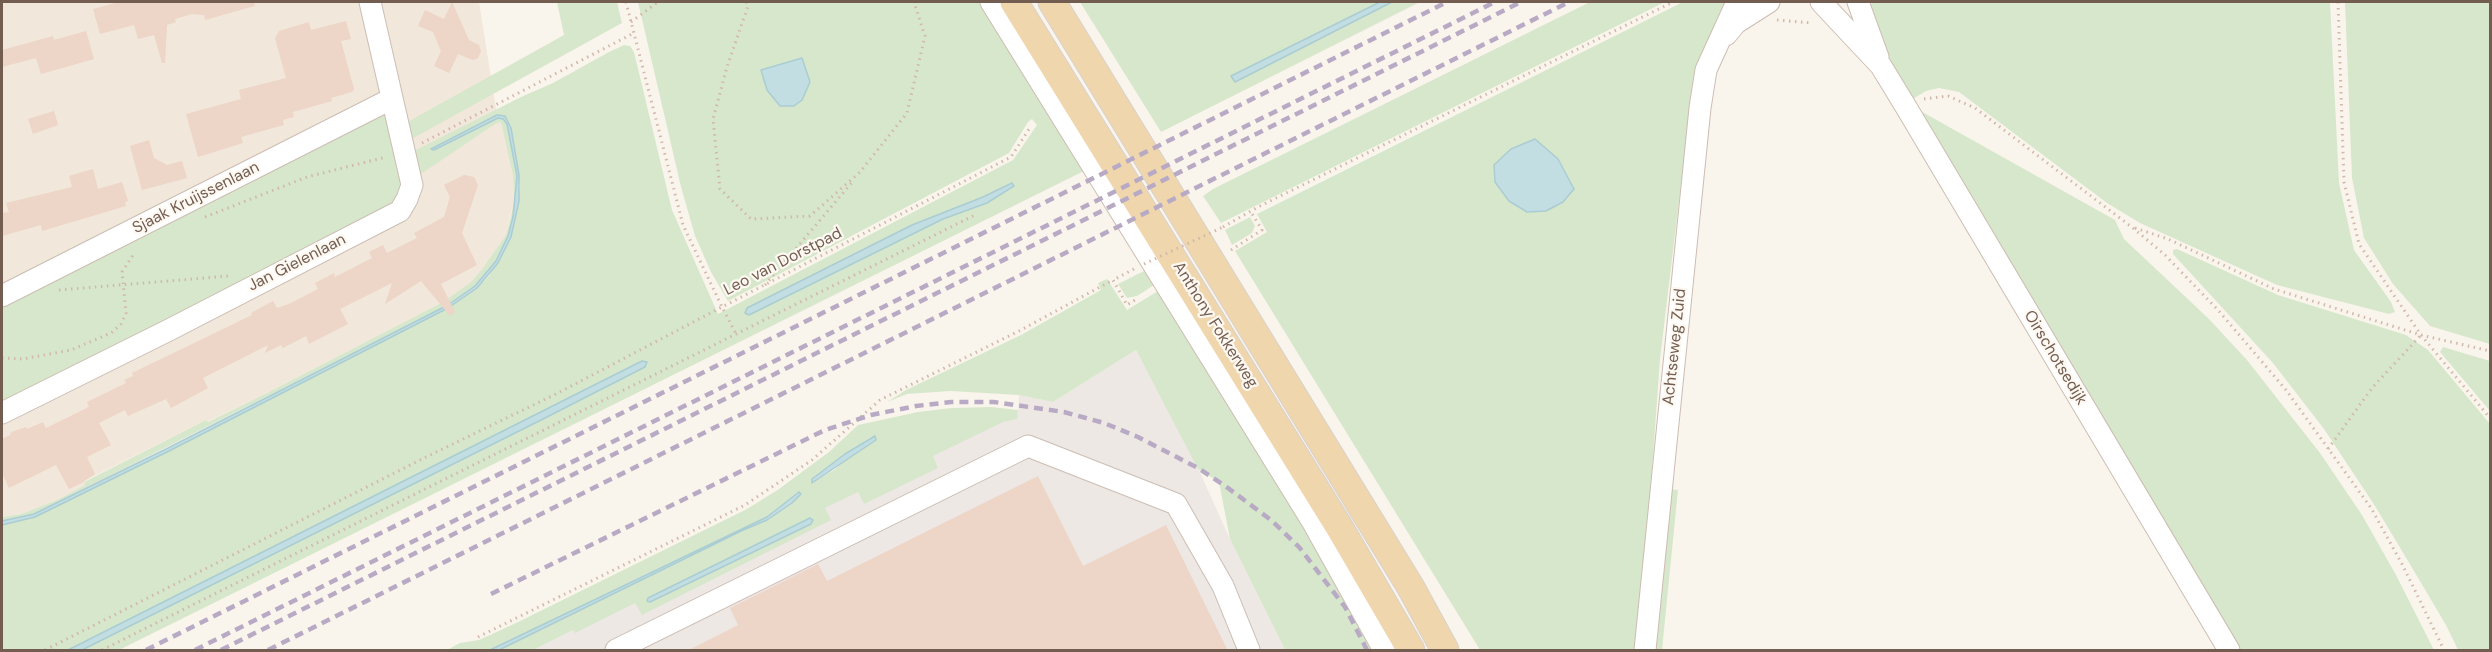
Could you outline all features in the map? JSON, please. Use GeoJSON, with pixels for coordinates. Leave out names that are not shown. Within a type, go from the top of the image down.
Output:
{"type":"FeatureCollection","features":[{"type":"Feature","properties":{"kind":"main road","name":"Anthony Fokkerweg"},"geometry":{"type":"LineString","coordinates":[[1014,2],[1341,530],[1411,651]]}},
{"type":"Feature","properties":{"kind":"main road","name":"Anthony Fokkerweg"},"geometry":{"type":"LineString","coordinates":[[1052,2],[1410,586],[1445,651]]}},
{"type":"Feature","properties":{"kind":"street","name":"Jan Gielenlaan"},"geometry":{"type":"LineString","coordinates":[[2,413],[400,211],[412,185],[390,99],[370,2]]}},
{"type":"Feature","properties":{"kind":"street","name":"Anthony Fokkerweg"},"geometry":{"type":"LineString","coordinates":[[991,2],[1312,521],[1384,651]]}},
{"type":"Feature","properties":{"kind":"street","name":"Achtseweg Zuid"},"geometry":{"type":"LineString","coordinates":[[1645,651],[1706,70],[1737,2]]}},
{"type":"Feature","properties":{"kind":"street","name":"Oirschotsedijk"},"geometry":{"type":"LineString","coordinates":[[1821,2],[1881,66],[2229,651]]}},
{"type":"Feature","properties":{"kind":"street","name":"Oirschotsedijk"},"geometry":{"type":"LineString","coordinates":[[1858,2],[1881,66]]}},
{"type":"Feature","properties":{"kind":"street","name":"Achtseweg Zuid"},"geometry":{"type":"LineString","coordinates":[[1716,47],[1736,23],[1773,11]]}},
{"type":"Feature","properties":{"kind":"street","name":"Sjaak Kruijssenlaan"},"geometry":{"type":"LineString","coordinates":[[2,296],[390,99]]}},
{"type":"Feature","properties":{"kind":"street"},"geometry":{"type":"LineString","coordinates":[[616,651],[1028,446],[1176,504],[1224,586],[1248,651]]}},
{"type":"Feature","properties":{"kind":"path","name":"Leo van Dorstpad"},"geometry":{"type":"LineString","coordinates":[[626,2],[683,225],[722,307],[1011,157],[1031,126]]}},
{"type":"Feature","properties":{"kind":"path"},"geometry":{"type":"LineString","coordinates":[[631,22],[658,2]]}},
{"type":"Feature","properties":{"kind":"path"},"geometry":{"type":"LineString","coordinates":[[746,2],[748,6],[713,119],[720,189],[752,219],[810,216],[860,172]]}},
{"type":"Feature","properties":{"kind":"path"},"geometry":{"type":"LineString","coordinates":[[764,286],[907,113],[925,36],[914,2]]}},
{"type":"Feature","properties":{"kind":"path"},"geometry":{"type":"LineString","coordinates":[[478,637],[752,501],[812,460],[880,400],[1019,331],[1144,264],[1223,227],[1673,2]]}},
{"type":"Feature","properties":{"kind":"path"},"geometry":{"type":"LineString","coordinates":[[2338,2],[2344,182],[2359,244],[2421,335],[2490,418]]}},
{"type":"Feature","properties":{"kind":"path"},"geometry":{"type":"LineString","coordinates":[[1773,11],[1827,24],[1839,20]]}},
{"type":"Feature","properties":{"kind":"path"},"geometry":{"type":"LineString","coordinates":[[202,218],[306,177],[404,153],[634,33]]}},
{"type":"Feature","properties":{"kind":"path"},"geometry":{"type":"LineString","coordinates":[[1906,107],[1923,99],[1948,96],[1975,108],[2165,255],[2218,310],[2286,390],[2371,508],[2408,575],[2444,651]]}},
{"type":"Feature","properties":{"kind":"path"},"geometry":{"type":"LineString","coordinates":[[1234,248],[1262,230],[1251,212]]}},
{"type":"Feature","properties":{"kind":"path"},"geometry":{"type":"LineString","coordinates":[[102,651],[633,386],[672,364],[977,214]]}},
{"type":"Feature","properties":{"kind":"path"},"geometry":{"type":"LineString","coordinates":[[2133,228],[2168,239],[2274,289],[2421,335],[2490,351]]}},
{"type":"Feature","properties":{"kind":"path"},"geometry":{"type":"LineString","coordinates":[[2,358],[23,359],[71,350],[111,333],[121,324],[126,313],[122,272],[132,255],[139,249]]}},
{"type":"Feature","properties":{"kind":"path"},"geometry":{"type":"LineString","coordinates":[[53,291],[236,275]]}},
{"type":"Feature","properties":{"kind":"path"},"geometry":{"type":"LineString","coordinates":[[1113,280],[1127,305],[1138,298]]}},
{"type":"Feature","properties":{"kind":"path"},"geometry":{"type":"LineString","coordinates":[[45,651],[424,458],[556,394],[722,307],[736,334]]}},
{"type":"Feature","properties":{"kind":"path"},"geometry":{"type":"LineString","coordinates":[[2328,449],[2372,388],[2421,335]]}},
{"type":"Feature","properties":{"kind":"shaded area"},"geometry":{"type":"Polygon","coordinates":[[[2,2],[479,2],[496,109],[504,130],[513,176],[514,200],[506,235],[471,282],[443,302],[261,396],[207,422],[206,420],[84,481],[85,485],[57,500],[21,514],[2,517],[2,2]]]}},
{"type":"Feature","properties":{"kind":"shaded area"},"geometry":{"type":"Polygon","coordinates":[[[1136,350],[1193,457],[1230,539],[1285,650],[533,650],[818,508],[1018,413],[1019,395],[1053,402],[1136,350]]]}},
{"type":"Feature","properties":{"kind":"green space"},"geometry":{"type":"Polygon","coordinates":[[[557,2],[617,2],[622,23],[408,141],[404,124],[564,35],[557,2]]]}},
{"type":"Feature","properties":{"kind":"green space"},"geometry":{"type":"Polygon","coordinates":[[[638,2],[983,2],[1086,170],[119,650],[82,650],[645,367],[642,361],[68,650],[2,650],[2,525],[35,517],[448,308],[477,288],[489,276],[511,237],[520,187],[511,128],[507,119],[497,115],[433,148],[434,150],[498,118],[503,119],[507,124],[517,176],[513,217],[508,236],[496,261],[475,286],[448,305],[34,514],[2,521],[2,517],[21,514],[57,500],[85,485],[84,482],[206,420],[208,422],[261,396],[443,302],[471,282],[506,235],[511,216],[514,200],[513,176],[502,126],[500,122],[495,124],[418,176],[412,152],[553,83],[609,52],[624,45],[630,46],[634,52],[672,210],[718,314],[1013,160],[1037,125],[1032,119],[1028,122],[1009,153],[728,301],[711,272],[695,236],[681,187],[638,2]],[[1011,183],[983,197],[912,225],[747,308],[747,315],[917,231],[966,209],[987,203],[1014,187],[1011,183]]]}},
{"type":"Feature","properties":{"kind":"green space"},"geometry":{"type":"Polygon","coordinates":[[[1080,2],[1420,2],[1161,132],[1080,2]]]}},
{"type":"Feature","properties":{"kind":"green space"},"geometry":{"type":"Polygon","coordinates":[[[1590,2],[1665,2],[1221,223],[1203,196],[1213,189],[1590,2]]]}},
{"type":"Feature","properties":{"kind":"green space"},"geometry":{"type":"Polygon","coordinates":[[[1683,2],[1729,2],[1704,50],[1689,117],[1660,359],[1649,512],[1635,650],[1480,650],[1235,251],[1267,232],[1257,214],[1683,2]],[[1511,149],[1494,165],[1495,182],[1527,212],[1546,211],[1563,202],[1574,189],[1558,159],[1511,149]]]}},
{"type":"Feature","properties":{"kind":"green space"},"geometry":{"type":"Polygon","coordinates":[[[1873,2],[2330,2],[2339,183],[2354,250],[2391,302],[2395,312],[2389,314],[2277,285],[2140,223],[2107,203],[1959,92],[1939,88],[1926,91],[1911,100],[1888,61],[1870,5],[1873,2]]]}},
{"type":"Feature","properties":{"kind":"green space"},"geometry":{"type":"Polygon","coordinates":[[[2345,2],[2490,2],[2490,344],[2430,326],[2393,284],[2364,238],[2352,178],[2345,2]]]}},
{"type":"Feature","properties":{"kind":"green space"},"geometry":{"type":"Polygon","coordinates":[[[1917,109],[2115,220],[2124,239],[2209,319],[2247,360],[2320,453],[2362,515],[2434,650],[2240,650],[1917,109]]]}},
{"type":"Feature","properties":{"kind":"green space"},"geometry":{"type":"Polygon","coordinates":[[[379,113],[389,120],[404,184],[390,206],[2,403],[2,308],[379,113]]]}},
{"type":"Feature","properties":{"kind":"green space"},"geometry":{"type":"Polygon","coordinates":[[[1250,217],[1255,226],[1252,233],[1232,245],[1225,230],[1250,217]]]}},
{"type":"Feature","properties":{"kind":"green space"},"geometry":{"type":"Polygon","coordinates":[[[2177,249],[2278,295],[2406,335],[2428,350],[2490,424],[2490,650],[2458,650],[2446,625],[2375,506],[2324,429],[2273,363],[2173,254],[2173,250],[2177,249]]]}},
{"type":"Feature","properties":{"kind":"green space"},"geometry":{"type":"Polygon","coordinates":[[[1144,271],[1154,285],[1137,296],[1127,298],[1118,284],[1144,271]]]}},
{"type":"Feature","properties":{"kind":"green space"},"geometry":{"type":"Polygon","coordinates":[[[1107,279],[1127,310],[1158,291],[1162,291],[1379,650],[1285,650],[1230,539],[1219,482],[1198,469],[1136,350],[1053,402],[1019,395],[950,391],[907,394],[887,402],[906,390],[1021,335],[1101,290],[1098,283],[1107,279]]]}},
{"type":"Feature","properties":{"kind":"green space"},"geometry":{"type":"Polygon","coordinates":[[[2443,347],[2490,361],[2490,411],[2440,352],[2443,347]]]}},
{"type":"Feature","properties":{"kind":"green space"},"geometry":{"type":"Polygon","coordinates":[[[991,407],[1018,410],[1017,419],[1003,422],[933,456],[938,468],[864,504],[858,492],[825,508],[831,520],[642,615],[635,603],[575,633],[573,630],[533,650],[499,650],[767,520],[792,503],[799,493],[767,517],[499,647],[490,650],[449,649],[460,643],[479,640],[516,623],[747,509],[779,489],[829,452],[858,425],[918,412],[991,407]],[[871,437],[812,479],[812,483],[834,470],[871,437]]]}},
{"type":"Feature","properties":{"kind":"green space"},"geometry":{"type":"Polygon","coordinates":[[[1670,489],[1678,490],[1662,650],[1654,650],[1670,489]]]}},
{"type":"Feature","properties":{"kind":"water"},"geometry":{"type":"Polygon","coordinates":[[[1380,2],[1392,2],[1235,82],[1231,76],[1380,2]]]}},
{"type":"Feature","properties":{"kind":"water"},"geometry":{"type":"Polygon","coordinates":[[[802,58],[810,82],[802,100],[794,106],[780,106],[767,90],[761,70],[802,58]]]}},
{"type":"Feature","properties":{"kind":"water"},"geometry":{"type":"Polygon","coordinates":[[[497,115],[505,116],[511,128],[519,175],[519,201],[511,237],[498,263],[477,288],[448,308],[169,451],[35,517],[2,525],[2,521],[34,514],[168,448],[448,305],[475,286],[496,261],[508,236],[513,217],[517,176],[507,124],[503,119],[498,118],[434,150],[431,149],[497,115]]]}},
{"type":"Feature","properties":{"kind":"water"},"geometry":{"type":"Polygon","coordinates":[[[1535,139],[1558,159],[1574,189],[1563,202],[1546,211],[1527,212],[1509,201],[1495,182],[1494,165],[1511,149],[1535,139]]]}},
{"type":"Feature","properties":{"kind":"water"},"geometry":{"type":"Polygon","coordinates":[[[1012,183],[1014,186],[987,203],[943,219],[749,315],[745,313],[747,308],[912,225],[1012,183]]]}},
{"type":"Feature","properties":{"kind":"water"},"geometry":{"type":"Polygon","coordinates":[[[642,361],[647,362],[645,367],[543,419],[82,650],[68,650],[642,361]]]}},
{"type":"Feature","properties":{"kind":"water"},"geometry":{"type":"Polygon","coordinates":[[[875,436],[876,440],[812,483],[812,479],[845,454],[875,436]]]}},
{"type":"Feature","properties":{"kind":"water"},"geometry":{"type":"Polygon","coordinates":[[[799,492],[801,494],[792,503],[767,520],[499,650],[490,650],[767,517],[799,492]]]}},
{"type":"Feature","properties":{"kind":"water"},"geometry":{"type":"Polygon","coordinates":[[[810,518],[813,520],[811,524],[650,602],[647,601],[648,598],[810,518]]]}},
{"type":"Feature","properties":{"kind":"building"},"geometry":{"type":"Polygon","coordinates":[[[119,2],[254,2],[255,6],[205,20],[204,15],[192,14],[175,19],[176,22],[167,25],[165,63],[162,63],[154,35],[138,39],[134,25],[100,34],[93,9],[119,2]]]}},
{"type":"Feature","properties":{"kind":"building"},"geometry":{"type":"Polygon","coordinates":[[[452,2],[469,40],[479,45],[481,51],[478,58],[473,60],[458,54],[449,73],[434,66],[441,51],[433,32],[418,26],[425,10],[444,19],[452,2]]]}},
{"type":"Feature","properties":{"kind":"building"},"geometry":{"type":"Polygon","coordinates":[[[346,21],[351,39],[341,41],[354,89],[352,92],[331,98],[332,101],[293,112],[294,117],[283,120],[284,125],[241,137],[243,143],[198,157],[186,114],[241,99],[239,90],[286,78],[275,38],[279,31],[309,22],[311,30],[346,21]]]}},
{"type":"Feature","properties":{"kind":"building"},"geometry":{"type":"Polygon","coordinates":[[[86,31],[94,59],[41,74],[36,58],[2,67],[2,50],[53,36],[54,40],[86,31]]]}},
{"type":"Feature","properties":{"kind":"building"},"geometry":{"type":"Polygon","coordinates":[[[54,111],[58,125],[33,134],[28,119],[54,111]]]}},
{"type":"Feature","properties":{"kind":"building"},"geometry":{"type":"Polygon","coordinates":[[[149,140],[154,158],[167,165],[182,161],[187,178],[142,190],[130,146],[149,140]]]}},
{"type":"Feature","properties":{"kind":"building"},"geometry":{"type":"Polygon","coordinates":[[[93,169],[98,189],[122,182],[128,201],[125,202],[126,206],[42,231],[41,225],[2,236],[2,213],[9,212],[6,203],[72,187],[69,176],[93,169]]]}},
{"type":"Feature","properties":{"kind":"building"},"geometry":{"type":"Polygon","coordinates":[[[464,175],[474,177],[478,185],[462,233],[477,265],[441,284],[455,312],[450,316],[421,281],[385,304],[392,283],[340,309],[348,324],[309,344],[306,336],[283,348],[281,345],[265,353],[268,345],[203,378],[208,388],[171,408],[166,399],[128,416],[125,410],[99,423],[111,445],[87,457],[95,474],[82,483],[69,489],[56,465],[9,488],[2,473],[2,439],[11,432],[26,427],[27,429],[43,422],[46,428],[89,407],[87,402],[126,383],[124,380],[133,376],[132,373],[252,315],[251,313],[273,301],[277,308],[289,304],[318,289],[315,283],[334,273],[335,277],[372,258],[369,252],[383,245],[387,253],[417,238],[414,233],[444,217],[450,197],[444,185],[464,175]]]}},
{"type":"Feature","properties":{"kind":"building"},"geometry":{"type":"Polygon","coordinates":[[[1038,476],[1083,566],[1166,525],[1228,651],[687,651],[738,625],[730,608],[818,564],[827,581],[1038,476]]]}},
{"type":"Feature","properties":{"kind":"railway"},"geometry":{"type":"LineString","coordinates":[[146,650],[1447,2]]}},
{"type":"Feature","properties":{"kind":"railway"},"geometry":{"type":"LineString","coordinates":[[195,650],[1495,2]]}},
{"type":"Feature","properties":{"kind":"railway"},"geometry":{"type":"LineString","coordinates":[[221,650],[1521,2]]}},
{"type":"Feature","properties":{"kind":"railway"},"geometry":{"type":"LineString","coordinates":[[268,650],[1569,2]]}},
{"type":"Feature","properties":{"kind":"railway"},"geometry":{"type":"LineString","coordinates":[[491,594],[825,430],[871,415],[916,406],[951,402],[994,402],[1064,412],[1104,423],[1138,437],[1198,468],[1271,520],[1299,547],[1345,607],[1367,650]]}}]}
